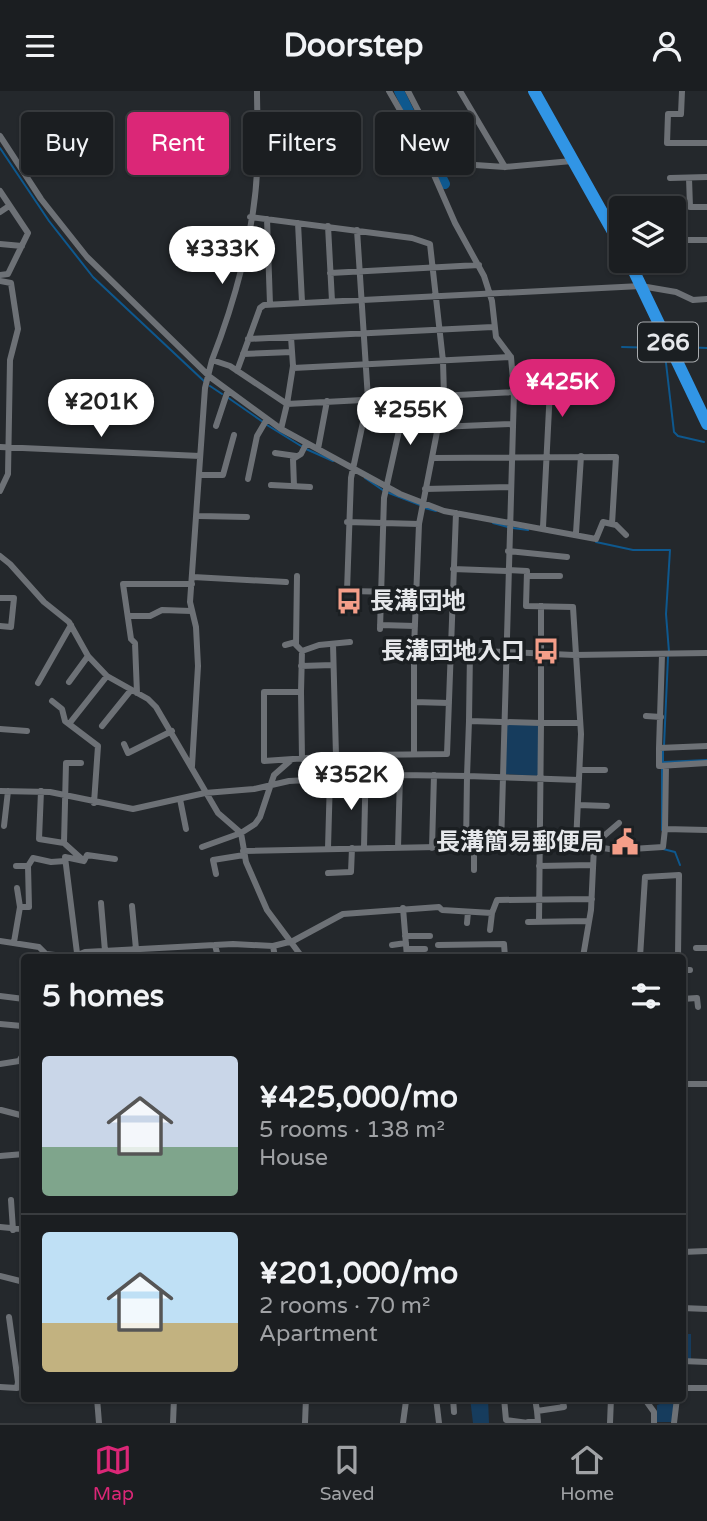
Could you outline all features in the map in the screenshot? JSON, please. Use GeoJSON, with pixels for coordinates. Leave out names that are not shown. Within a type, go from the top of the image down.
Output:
{"type":"FeatureCollection","features":[{"type":"Feature","properties":{"kind":"highway"},"geometry":{"type":"LineString","coordinates":[[534,91],[609,222]]}},
{"type":"Feature","properties":{"kind":"highway","name":"266"},"geometry":{"type":"LineString","coordinates":[[635,273],[707,424]]}},
{"type":"Feature","properties":{"kind":"street"},"geometry":{"type":"LineString","coordinates":[[192,766],[198,666],[196,627],[191,611],[192,581],[199,516],[200,456],[207,373],[238,280],[250,217],[257,173],[257,91]]}},
{"type":"Feature","properties":{"kind":"street"},"geometry":{"type":"LineString","coordinates":[[389,91],[400,112]]}},
{"type":"Feature","properties":{"kind":"street"},"geometry":{"type":"LineString","coordinates":[[408,91],[419,112]]}},
{"type":"Feature","properties":{"kind":"street"},"geometry":{"type":"LineString","coordinates":[[460,91],[505,166]]}},
{"type":"Feature","properties":{"kind":"street"},"geometry":{"type":"LineString","coordinates":[[682,91],[681,114],[668,114],[667,143],[707,143]]}},
{"type":"Feature","properties":{"kind":"street"},"geometry":{"type":"LineString","coordinates":[[0,136],[70,238],[122,293],[207,373],[281,429],[353,467],[386,490],[422,505],[456,514],[543,527],[596,539],[603,522],[612,523],[626,535]]}},
{"type":"Feature","properties":{"kind":"street"},"geometry":{"type":"LineString","coordinates":[[474,164],[505,166],[574,160]]}},
{"type":"Feature","properties":{"kind":"street"},"geometry":{"type":"LineString","coordinates":[[434,175],[454,223],[479,265],[492,301],[496,337],[511,357],[514,392],[501,847]]}},
{"type":"Feature","properties":{"kind":"street"},"geometry":{"type":"LineString","coordinates":[[670,178],[707,177]]}},
{"type":"Feature","properties":{"kind":"street"},"geometry":{"type":"LineString","coordinates":[[689,178],[690,207],[707,207]]}},
{"type":"Feature","properties":{"kind":"street"},"geometry":{"type":"LineString","coordinates":[[0,191],[27,230],[8,274],[0,275]]}},
{"type":"Feature","properties":{"kind":"street"},"geometry":{"type":"LineString","coordinates":[[0,212],[9,206]]}},
{"type":"Feature","properties":{"kind":"street"},"geometry":{"type":"LineString","coordinates":[[250,217],[412,238],[430,244],[437,294],[444,396],[419,524],[414,648],[414,754]]}},
{"type":"Feature","properties":{"kind":"street"},"geometry":{"type":"LineString","coordinates":[[267,219],[270,305]]}},
{"type":"Feature","properties":{"kind":"street"},"geometry":{"type":"LineString","coordinates":[[298,223],[302,302]]}},
{"type":"Feature","properties":{"kind":"street"},"geometry":{"type":"LineString","coordinates":[[328,226],[332,301]]}},
{"type":"Feature","properties":{"kind":"street"},"geometry":{"type":"LineString","coordinates":[[357,230],[368,398],[353,467],[347,521],[347,591],[452,593]]}},
{"type":"Feature","properties":{"kind":"street"},"geometry":{"type":"LineString","coordinates":[[686,240],[707,240]]}},
{"type":"Feature","properties":{"kind":"street"},"geometry":{"type":"LineString","coordinates":[[0,244],[22,246]]}},
{"type":"Feature","properties":{"kind":"street"},"geometry":{"type":"LineString","coordinates":[[330,273],[479,265]]}},
{"type":"Feature","properties":{"kind":"street"},"geometry":{"type":"LineString","coordinates":[[0,281],[11,283],[18,329],[10,360],[3,447],[8,474],[0,491]]}},
{"type":"Feature","properties":{"kind":"street"},"geometry":{"type":"LineString","coordinates":[[237,371],[260,308],[270,305],[437,294],[641,286],[676,292],[693,300],[707,299]]}},
{"type":"Feature","properties":{"kind":"street"},"geometry":{"type":"LineString","coordinates":[[248,339],[493,327]]}},
{"type":"Feature","properties":{"kind":"street"},"geometry":{"type":"LineString","coordinates":[[281,429],[293,368],[291,337]]}},
{"type":"Feature","properties":{"kind":"street"},"geometry":{"type":"LineString","coordinates":[[243,354],[292,352]]}},
{"type":"Feature","properties":{"kind":"street"},"geometry":{"type":"LineString","coordinates":[[293,368],[511,357]]}},
{"type":"Feature","properties":{"kind":"street"},"geometry":{"type":"LineString","coordinates":[[212,360],[237,371],[287,404],[514,392]]}},
{"type":"Feature","properties":{"kind":"street"},"geometry":{"type":"LineString","coordinates":[[512,369],[551,369],[543,527]]}},
{"type":"Feature","properties":{"kind":"street"},"geometry":{"type":"LineString","coordinates":[[216,426],[228,390]]}},
{"type":"Feature","properties":{"kind":"street"},"geometry":{"type":"LineString","coordinates":[[405,399],[386,490],[380,627],[415,626]]}},
{"type":"Feature","properties":{"kind":"street"},"geometry":{"type":"LineString","coordinates":[[318,449],[327,401]]}},
{"type":"Feature","properties":{"kind":"street"},"geometry":{"type":"LineString","coordinates":[[248,479],[257,436],[267,419]]}},
{"type":"Feature","properties":{"kind":"street"},"geometry":{"type":"LineString","coordinates":[[438,427],[512,424]]}},
{"type":"Feature","properties":{"kind":"street"},"geometry":{"type":"LineString","coordinates":[[200,475],[223,475],[234,435]]}},
{"type":"Feature","properties":{"kind":"street"},"geometry":{"type":"LineString","coordinates":[[295,486],[293,459],[301,454],[306,444]]}},
{"type":"Feature","properties":{"kind":"street"},"geometry":{"type":"LineString","coordinates":[[3,447],[200,456]]}},
{"type":"Feature","properties":{"kind":"street"},"geometry":{"type":"LineString","coordinates":[[275,453],[296,456]]}},
{"type":"Feature","properties":{"kind":"street"},"geometry":{"type":"LineString","coordinates":[[432,458],[511,455],[616,457],[612,523]]}},
{"type":"Feature","properties":{"kind":"street"},"geometry":{"type":"LineString","coordinates":[[576,533],[581,456]]}},
{"type":"Feature","properties":{"kind":"street"},"geometry":{"type":"LineString","coordinates":[[271,485],[310,487]]}},
{"type":"Feature","properties":{"kind":"street"},"geometry":{"type":"LineString","coordinates":[[425,489],[510,487]]}},
{"type":"Feature","properties":{"kind":"street"},"geometry":{"type":"LineString","coordinates":[[301,692],[264,692],[264,761],[290,761],[336,755],[447,754],[456,514]]}},
{"type":"Feature","properties":{"kind":"street"},"geometry":{"type":"LineString","coordinates":[[199,516],[247,517]]}},
{"type":"Feature","properties":{"kind":"street"},"geometry":{"type":"LineString","coordinates":[[347,521],[419,524]]}},
{"type":"Feature","properties":{"kind":"street"},"geometry":{"type":"LineString","coordinates":[[508,551],[567,557]]}},
{"type":"Feature","properties":{"kind":"street"},"geometry":{"type":"LineString","coordinates":[[0,556],[24,578],[44,603],[71,625],[88,656],[107,676],[156,707],[218,813],[242,832],[244,853],[267,911],[293,941],[300,954]]}},
{"type":"Feature","properties":{"kind":"street"},"geometry":{"type":"LineString","coordinates":[[453,569],[527,571],[526,606],[573,607],[580,723],[576,844]]}},
{"type":"Feature","properties":{"kind":"street"},"geometry":{"type":"LineString","coordinates":[[297,576],[296,642],[302,651],[302,759]]}},
{"type":"Feature","properties":{"kind":"street"},"geometry":{"type":"LineString","coordinates":[[527,576],[560,576]]}},
{"type":"Feature","properties":{"kind":"street"},"geometry":{"type":"LineString","coordinates":[[102,726],[134,692],[135,643],[131,639],[130,616],[123,584],[192,581],[285,582]]}},
{"type":"Feature","properties":{"kind":"street"},"geometry":{"type":"LineString","coordinates":[[0,598],[14,598],[11,627],[0,626]]}},
{"type":"Feature","properties":{"kind":"street"},"geometry":{"type":"LineString","coordinates":[[539,922],[541,606]]}},
{"type":"Feature","properties":{"kind":"street"},"geometry":{"type":"LineString","coordinates":[[130,616],[150,615],[162,610],[191,611]]}},
{"type":"Feature","properties":{"kind":"street"},"geometry":{"type":"LineString","coordinates":[[38,683],[71,625]]}},
{"type":"Feature","properties":{"kind":"street"},"geometry":{"type":"LineString","coordinates":[[285,645],[296,642]]}},
{"type":"Feature","properties":{"kind":"street"},"geometry":{"type":"LineString","coordinates":[[302,651],[310,651],[318,645],[350,642]]}},
{"type":"Feature","properties":{"kind":"street"},"geometry":{"type":"LineString","coordinates":[[333,644],[336,755]]}},
{"type":"Feature","properties":{"kind":"street"},"geometry":{"type":"LineString","coordinates":[[414,648],[574,655],[707,653]]}},
{"type":"Feature","properties":{"kind":"street"},"geometry":{"type":"LineString","coordinates":[[470,651],[467,776],[470,847],[474,870]]}},
{"type":"Feature","properties":{"kind":"street"},"geometry":{"type":"LineString","coordinates":[[662,655],[659,765],[707,763]]}},
{"type":"Feature","properties":{"kind":"street"},"geometry":{"type":"LineString","coordinates":[[69,683],[88,656]]}},
{"type":"Feature","properties":{"kind":"street"},"geometry":{"type":"LineString","coordinates":[[301,666],[332,665]]}},
{"type":"Feature","properties":{"kind":"street"},"geometry":{"type":"LineString","coordinates":[[69,724],[107,676]]}},
{"type":"Feature","properties":{"kind":"street"},"geometry":{"type":"LineString","coordinates":[[52,701],[62,709],[69,724],[98,746],[94,803]]}},
{"type":"Feature","properties":{"kind":"street"},"geometry":{"type":"LineString","coordinates":[[414,702],[449,703]]}},
{"type":"Feature","properties":{"kind":"street"},"geometry":{"type":"LineString","coordinates":[[646,716],[661,717]]}},
{"type":"Feature","properties":{"kind":"street"},"geometry":{"type":"LineString","coordinates":[[469,721],[580,723]]}},
{"type":"Feature","properties":{"kind":"street"},"geometry":{"type":"LineString","coordinates":[[0,729],[27,731]]}},
{"type":"Feature","properties":{"kind":"street"},"geometry":{"type":"LineString","coordinates":[[124,744],[128,753],[172,731]]}},
{"type":"Feature","properties":{"kind":"street"},"geometry":{"type":"LineString","coordinates":[[659,748],[707,746]]}},
{"type":"Feature","properties":{"kind":"street"},"geometry":{"type":"LineString","coordinates":[[363,848],[366,755]]}},
{"type":"Feature","properties":{"kind":"street"},"geometry":{"type":"LineString","coordinates":[[202,846],[242,832],[260,817],[274,775],[290,761]]}},
{"type":"Feature","properties":{"kind":"street"},"geometry":{"type":"LineString","coordinates":[[64,843],[63,795],[66,763],[81,763]]}},
{"type":"Feature","properties":{"kind":"street"},"geometry":{"type":"LineString","coordinates":[[216,874],[213,860],[244,853],[328,848],[576,844],[616,851],[663,847],[666,766]]}},
{"type":"Feature","properties":{"kind":"street"},"geometry":{"type":"LineString","coordinates":[[580,770],[605,770]]}},
{"type":"Feature","properties":{"kind":"street"},"geometry":{"type":"LineString","coordinates":[[398,848],[400,775]]}},
{"type":"Feature","properties":{"kind":"street"},"geometry":{"type":"LineString","coordinates":[[432,848],[434,775]]}},
{"type":"Feature","properties":{"kind":"street"},"geometry":{"type":"LineString","coordinates":[[0,790],[63,795],[133,809],[205,793],[330,778],[434,775],[579,780]]}},
{"type":"Feature","properties":{"kind":"street"},"geometry":{"type":"LineString","coordinates":[[328,848],[330,778]]}},
{"type":"Feature","properties":{"kind":"street"},"geometry":{"type":"LineString","coordinates":[[4,826],[8,791]]}},
{"type":"Feature","properties":{"kind":"street"},"geometry":{"type":"LineString","coordinates":[[41,792],[38,839],[64,843],[85,861]]}},
{"type":"Feature","properties":{"kind":"street"},"geometry":{"type":"LineString","coordinates":[[180,799],[186,829]]}},
{"type":"Feature","properties":{"kind":"street"},"geometry":{"type":"LineString","coordinates":[[578,805],[607,806]]}},
{"type":"Feature","properties":{"kind":"street"},"geometry":{"type":"LineString","coordinates":[[592,847],[619,823]]}},
{"type":"Feature","properties":{"kind":"street"},"geometry":{"type":"LineString","coordinates":[[664,829],[707,830]]}},
{"type":"Feature","properties":{"kind":"street"},"geometry":{"type":"LineString","coordinates":[[584,954],[592,899],[592,847]]}},
{"type":"Feature","properties":{"kind":"street"},"geometry":{"type":"LineString","coordinates":[[328,873],[351,872],[352,848]]}},
{"type":"Feature","properties":{"kind":"street"},"geometry":{"type":"LineString","coordinates":[[85,861],[87,855],[115,859]]}},
{"type":"Feature","properties":{"kind":"street"},"geometry":{"type":"LineString","coordinates":[[74,954],[65,857],[85,861]]}},
{"type":"Feature","properties":{"kind":"street"},"geometry":{"type":"LineString","coordinates":[[20,907],[29,907],[28,866],[33,858],[65,861]]}},
{"type":"Feature","properties":{"kind":"street"},"geometry":{"type":"LineString","coordinates":[[538,866],[593,865]]}},
{"type":"Feature","properties":{"kind":"street"},"geometry":{"type":"LineString","coordinates":[[16,866],[28,866]]}},
{"type":"Feature","properties":{"kind":"street"},"geometry":{"type":"LineString","coordinates":[[640,954],[645,877],[679,875],[678,954]]}},
{"type":"Feature","properties":{"kind":"street"},"geometry":{"type":"LineString","coordinates":[[14,942],[20,907],[17,888]]}},
{"type":"Feature","properties":{"kind":"street"},"geometry":{"type":"LineString","coordinates":[[490,930],[497,900],[592,899]]}},
{"type":"Feature","properties":{"kind":"street"},"geometry":{"type":"LineString","coordinates":[[102,903],[105,951]]}},
{"type":"Feature","properties":{"kind":"street"},"geometry":{"type":"LineString","coordinates":[[132,906],[135,952]]}},
{"type":"Feature","properties":{"kind":"street"},"geometry":{"type":"LineString","coordinates":[[86,954],[215,945],[273,946],[293,941],[343,914],[439,907],[442,910],[492,913]]}},
{"type":"Feature","properties":{"kind":"street"},"geometry":{"type":"LineString","coordinates":[[403,908],[406,946]]}},
{"type":"Feature","properties":{"kind":"street"},"geometry":{"type":"LineString","coordinates":[[467,923],[468,912]]}},
{"type":"Feature","properties":{"kind":"street"},"geometry":{"type":"LineString","coordinates":[[528,922],[589,921]]}},
{"type":"Feature","properties":{"kind":"street"},"geometry":{"type":"LineString","coordinates":[[406,946],[430,936]]}},
{"type":"Feature","properties":{"kind":"street"},"geometry":{"type":"LineString","coordinates":[[0,941],[39,947],[46,954]]}},
{"type":"Feature","properties":{"kind":"street"},"geometry":{"type":"LineString","coordinates":[[438,945],[505,944],[505,954]]}},
{"type":"Feature","properties":{"kind":"street"},"geometry":{"type":"LineString","coordinates":[[215,945],[217,954]]}},
{"type":"Feature","properties":{"kind":"street"},"geometry":{"type":"LineString","coordinates":[[392,945],[425,949]]}},
{"type":"Feature","properties":{"kind":"street"},"geometry":{"type":"LineString","coordinates":[[273,946],[274,954]]}},
{"type":"Feature","properties":{"kind":"street"},"geometry":{"type":"LineString","coordinates":[[182,948],[182,954]]}},
{"type":"Feature","properties":{"kind":"street"},"geometry":{"type":"LineString","coordinates":[[695,948],[707,948]]}},
{"type":"Feature","properties":{"kind":"street"},"geometry":{"type":"LineString","coordinates":[[0,1003],[0,996],[21,999]]}},
{"type":"Feature","properties":{"kind":"street"},"geometry":{"type":"LineString","coordinates":[[686,999],[697,998],[698,1007]]}},
{"type":"Feature","properties":{"kind":"street"},"geometry":{"type":"LineString","coordinates":[[0,1024],[21,1026]]}},
{"type":"Feature","properties":{"kind":"street"},"geometry":{"type":"LineString","coordinates":[[0,1064],[19,1061],[21,1058]]}},
{"type":"Feature","properties":{"kind":"street"},"geometry":{"type":"LineString","coordinates":[[686,1084],[707,1084]]}},
{"type":"Feature","properties":{"kind":"street"},"geometry":{"type":"LineString","coordinates":[[1,1110],[21,1115]]}},
{"type":"Feature","properties":{"kind":"street"},"geometry":{"type":"LineString","coordinates":[[0,1156],[21,1152]]}},
{"type":"Feature","properties":{"kind":"street"},"geometry":{"type":"LineString","coordinates":[[0,1227],[17,1229],[11,1200]]}},
{"type":"Feature","properties":{"kind":"street"},"geometry":{"type":"LineString","coordinates":[[686,1252],[707,1251]]}},
{"type":"Feature","properties":{"kind":"street"},"geometry":{"type":"LineString","coordinates":[[0,1276],[21,1281]]}},
{"type":"Feature","properties":{"kind":"street"},"geometry":{"type":"LineString","coordinates":[[686,1308],[707,1309]]}},
{"type":"Feature","properties":{"kind":"street"},"geometry":{"type":"LineString","coordinates":[[0,1387],[17,1388],[18,1381],[9,1317]]}},
{"type":"Feature","properties":{"kind":"street"},"geometry":{"type":"LineString","coordinates":[[686,1361],[707,1362]]}},
{"type":"Feature","properties":{"kind":"street"},"geometry":{"type":"LineString","coordinates":[[686,1388],[707,1388]]}},
{"type":"Feature","properties":{"kind":"street"},"geometry":{"type":"LineString","coordinates":[[97,1402],[99,1423]]}},
{"type":"Feature","properties":{"kind":"street"},"geometry":{"type":"LineString","coordinates":[[173,1423],[174,1402]]}},
{"type":"Feature","properties":{"kind":"street"},"geometry":{"type":"LineString","coordinates":[[305,1423],[306,1402]]}},
{"type":"Feature","properties":{"kind":"street"},"geometry":{"type":"LineString","coordinates":[[403,1423],[406,1402]]}},
{"type":"Feature","properties":{"kind":"street"},"geometry":{"type":"LineString","coordinates":[[436,1402],[439,1423]]}},
{"type":"Feature","properties":{"kind":"street"},"geometry":{"type":"LineString","coordinates":[[453,1402],[454,1412]]}},
{"type":"Feature","properties":{"kind":"street"},"geometry":{"type":"LineString","coordinates":[[504,1402],[506,1420],[528,1423],[537,1422],[536,1402]]}},
{"type":"Feature","properties":{"kind":"street"},"geometry":{"type":"LineString","coordinates":[[537,1411],[564,1407],[563,1402]]}},
{"type":"Feature","properties":{"kind":"street"},"geometry":{"type":"LineString","coordinates":[[611,1402],[611,1423]]}},
{"type":"Feature","properties":{"kind":"street"},"geometry":{"type":"LineString","coordinates":[[647,1402],[654,1412],[654,1423]]}},
{"type":"Feature","properties":{"kind":"street"},"geometry":{"type":"LineString","coordinates":[[674,1423],[677,1402]]}},
{"type":"Feature","properties":{"kind":"shaded area"},"geometry":{"type":"Polygon","coordinates":[[[506,723],[540,724],[539,776],[505,774],[506,723]]]}},
{"type":"Feature","properties":{"kind":"shaded area"},"geometry":{"type":"Polygon","coordinates":[[[686,1334],[691,1334],[691,1360],[686,1360],[686,1334]]]}},
{"type":"Feature","properties":{"kind":"shaded area"},"geometry":{"type":"Polygon","coordinates":[[[470,1402],[488,1402],[489,1423],[473,1423],[470,1402]]]}},
{"type":"Feature","properties":{"kind":"shaded area"},"geometry":{"type":"Polygon","coordinates":[[[674,1402],[672,1422],[657,1422],[657,1405],[674,1402]]]}},
{"type":"Feature","properties":{"kind":"waterway"},"geometry":{"type":"LineString","coordinates":[[399,91],[445,184]]}},
{"type":"Feature","properties":{"kind":"waterway"},"geometry":{"type":"LineString","coordinates":[[0,148],[49,221],[93,277],[205,382]]}},
{"type":"Feature","properties":{"kind":"waterway"},"geometry":{"type":"LineString","coordinates":[[622,347],[661,348]]}},
{"type":"Feature","properties":{"kind":"waterway"},"geometry":{"type":"LineString","coordinates":[[682,347],[707,348]]}},
{"type":"Feature","properties":{"kind":"waterway"},"geometry":{"type":"LineString","coordinates":[[666,363],[674,432],[678,436],[704,442]]}},
{"type":"Feature","properties":{"kind":"waterway"},"geometry":{"type":"LineString","coordinates":[[210,386],[222,394]]}},
{"type":"Feature","properties":{"kind":"waterway"},"geometry":{"type":"LineString","coordinates":[[227,397],[263,422]]}},
{"type":"Feature","properties":{"kind":"waterway"},"geometry":{"type":"LineString","coordinates":[[267,425],[301,446]]}},
{"type":"Feature","properties":{"kind":"waterway"},"geometry":{"type":"LineString","coordinates":[[306,449],[333,461]]}},
{"type":"Feature","properties":{"kind":"waterway"},"geometry":{"type":"LineString","coordinates":[[365,478],[384,491]]}},
{"type":"Feature","properties":{"kind":"waterway"},"geometry":{"type":"LineString","coordinates":[[389,493],[420,505]]}},
{"type":"Feature","properties":{"kind":"waterway"},"geometry":{"type":"LineString","coordinates":[[425,508],[436,511]]}},
{"type":"Feature","properties":{"kind":"waterway"},"geometry":{"type":"LineString","coordinates":[[493,523],[508,527]]}},
{"type":"Feature","properties":{"kind":"waterway"},"geometry":{"type":"LineString","coordinates":[[513,528],[528,530]]}},
{"type":"Feature","properties":{"kind":"waterway"},"geometry":{"type":"LineString","coordinates":[[596,542],[633,550],[670,550],[666,614],[669,652]]}},
{"type":"Feature","properties":{"kind":"waterway"},"geometry":{"type":"LineString","coordinates":[[664,746],[668,657]]}},
{"type":"Feature","properties":{"kind":"waterway"},"geometry":{"type":"LineString","coordinates":[[663,751],[663,763]]}},
{"type":"Feature","properties":{"kind":"waterway"},"geometry":{"type":"LineString","coordinates":[[664,762],[707,760]]}},
{"type":"Feature","properties":{"kind":"waterway"},"geometry":{"type":"LineString","coordinates":[[662,769],[662,830]]}},
{"type":"Feature","properties":{"kind":"waterway"},"geometry":{"type":"LineString","coordinates":[[663,849],[675,852],[680,865]]}},
{"type":"Feature","properties":{"kind":"place","name":"長溝団地"},"geometry":{"type":"Point","coordinates":[349,601]}},
{"type":"Feature","properties":{"kind":"place","name":"長溝団地入口"},"geometry":{"type":"Point","coordinates":[546,651]}},
{"type":"Feature","properties":{"kind":"place","name":"長溝簡易郵便局"},"geometry":{"type":"Point","coordinates":[625,842]}}]}
